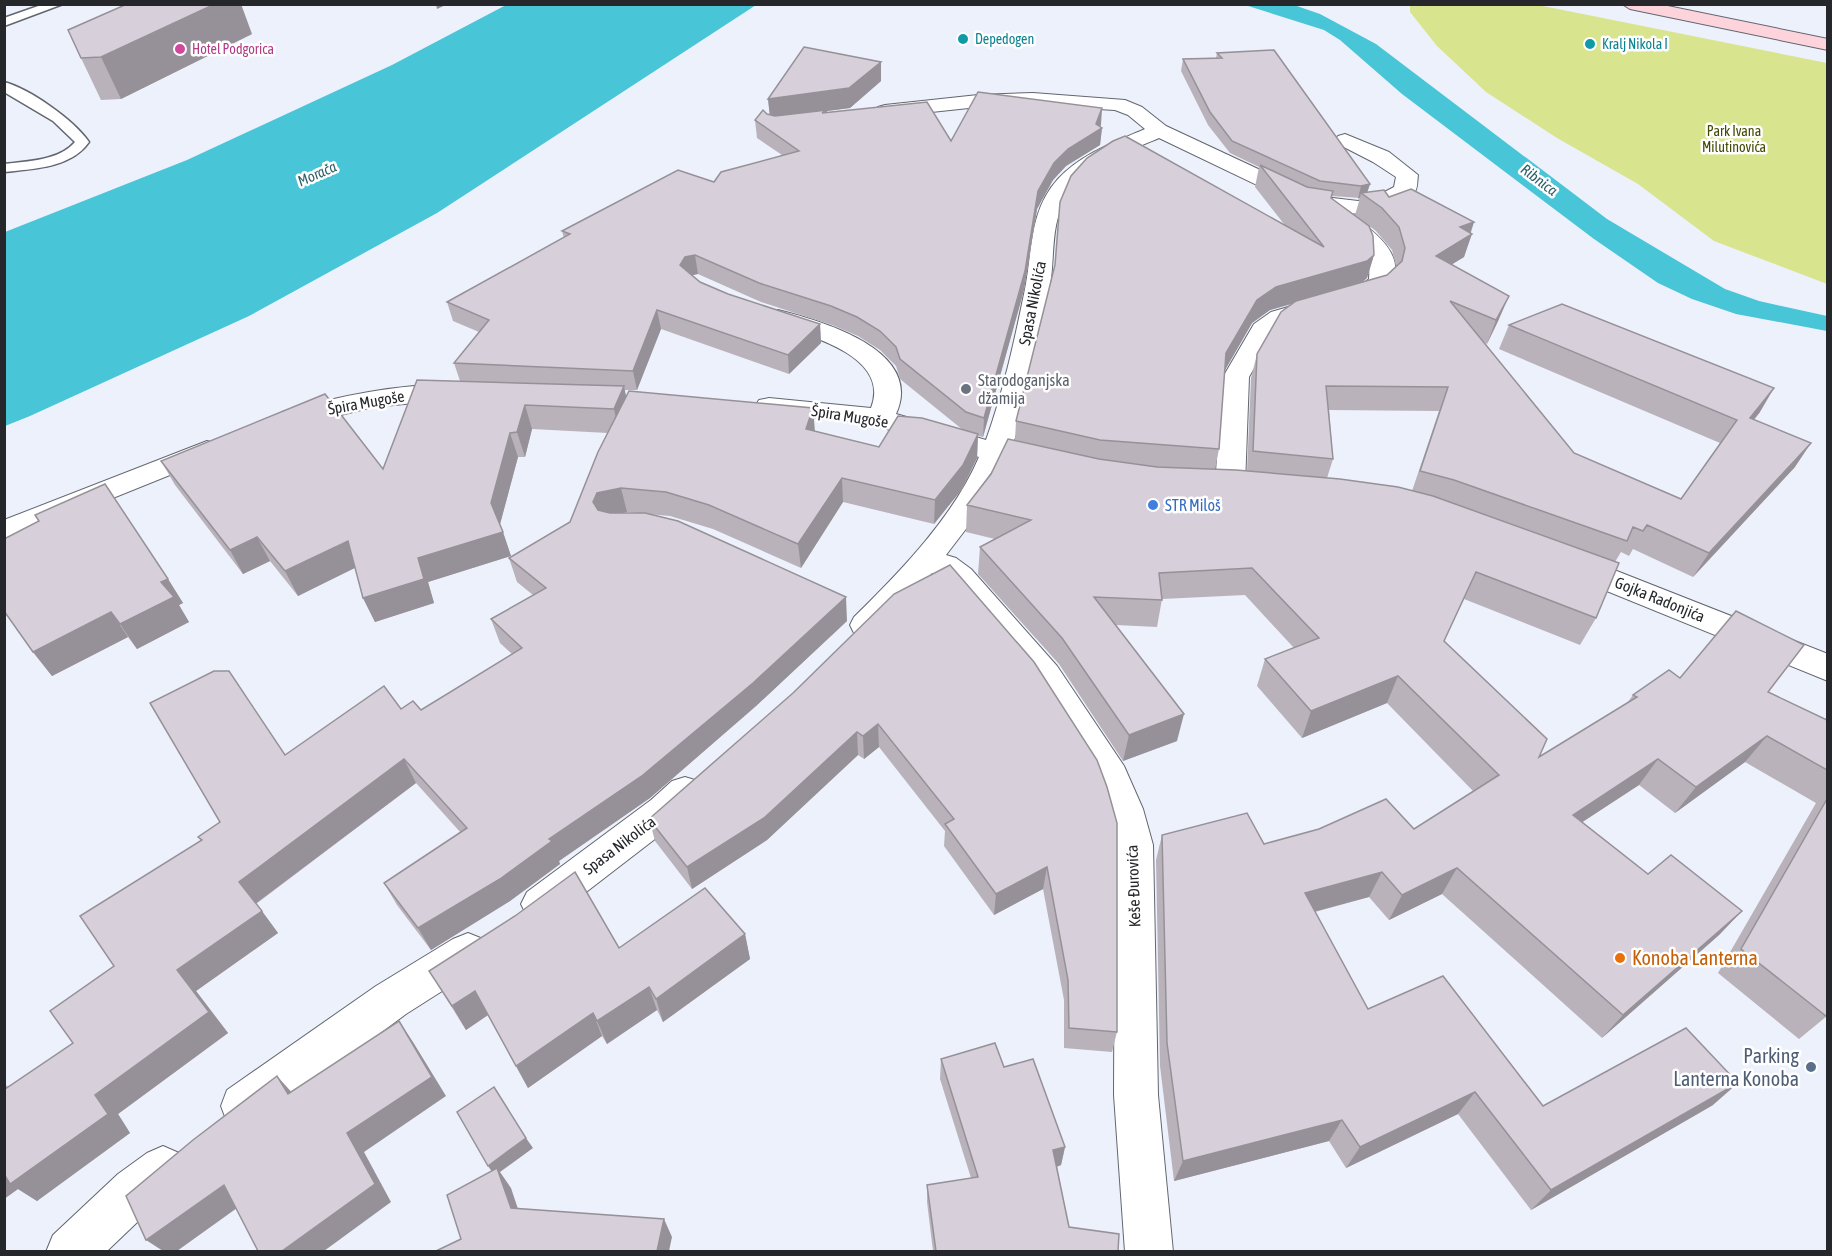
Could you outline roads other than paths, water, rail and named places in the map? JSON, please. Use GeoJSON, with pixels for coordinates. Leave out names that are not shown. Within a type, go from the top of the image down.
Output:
{"type":"FeatureCollection","features":[{"type":"Feature","properties":{"kind":"main road"},"geometry":{"type":"LineString","coordinates":[[1630,4],[1827,45]]}},
{"type":"Feature","properties":{"kind":"main road"},"geometry":{"type":"LineString","coordinates":[[1692,4],[1827,31]]}},
{"type":"Feature","properties":{"kind":"street"},"geometry":{"type":"LineString","coordinates":[[869,113],[978,101],[1034,99],[1100,101],[1118,104],[1135,111],[1159,130],[1311,202],[1358,208],[1385,201],[1405,190],[1407,175],[1381,157],[1345,140]]}},
{"type":"Feature","properties":{"kind":"street","name":"Spasa Nikolića"},"geometry":{"type":"LineString","coordinates":[[842,648],[859,610],[927,560],[977,493],[996,452],[1036,298],[1045,224],[1056,196],[1075,173],[1101,156],[1159,130]]}},
{"type":"Feature","properties":{"kind":"street"},"geometry":{"type":"LineString","coordinates":[[1198,484],[1241,486],[1236,377],[1263,329],[1280,316],[1370,291],[1381,281],[1383,265],[1379,250],[1368,236],[1338,218]]}},
{"type":"Feature","properties":{"kind":"street"},"geometry":{"type":"LineString","coordinates":[[751,310],[804,326],[866,353],[882,370],[888,386],[888,399],[880,418]]}},
{"type":"Feature","properties":{"kind":"street","name":"Špira Mugoše"},"geometry":{"type":"LineString","coordinates":[[270,425],[333,406],[393,396],[453,392],[484,393]]}},
{"type":"Feature","properties":{"kind":"street","name":"Špira Mugoše"},"geometry":{"type":"LineString","coordinates":[[747,405],[843,412],[880,418],[996,452]]}},
{"type":"Feature","properties":{"kind":"street"},"geometry":{"type":"LineString","coordinates":[[4,532],[226,443]]}},
{"type":"Feature","properties":{"kind":"street"},"geometry":{"type":"LineString","coordinates":[[996,452],[1073,470]]}},
{"type":"Feature","properties":{"kind":"street","name":"Gojka Radonjića"},"geometry":{"type":"LineString","coordinates":[[1549,556],[1827,668]]}},
{"type":"Feature","properties":{"kind":"street","name":"Keše Đurovića"},"geometry":{"type":"LineString","coordinates":[[927,560],[945,566],[960,577],[1045,675],[1110,777],[1124,809],[1134,844],[1137,1095],[1149,1251]]}},
{"type":"Feature","properties":{"kind":"street","name":"Spasa Nikolića"},"geometry":{"type":"LineString","coordinates":[[70,1251],[135,1191],[266,1088],[391,1000],[506,928],[664,811],[708,772]]}},
{"type":"Feature","properties":{"kind":"lane"},"geometry":{"type":"LineString","coordinates":[[4,22],[57,4]]}},
{"type":"Feature","properties":{"kind":"lane"},"geometry":{"type":"LineString","coordinates":[[4,86],[65,124],[78,135],[82,142],[80,147],[64,156],[4,168]]}},
{"type":"Feature","properties":{"kind":"water","name":"Morača"},"geometry":{"type":"Polygon","coordinates":[[[506,5],[756,5],[437,213],[249,316],[5,426],[5,232],[187,160],[392,65],[506,5]]]}},
{"type":"Feature","properties":{"kind":"water","name":"Ribnica"},"geometry":{"type":"Polygon","coordinates":[[[1245,5],[1294,5],[1320,14],[1376,44],[1607,219],[1725,289],[1759,301],[1827,316],[1827,331],[1736,314],[1692,299],[1658,283],[1594,239],[1402,94],[1340,40],[1324,30],[1245,5]]]}},
{"type":"Feature","properties":{"kind":"place","name":"Depedogen"},"geometry":{"type":"Point","coordinates":[963,39]}},
{"type":"Feature","properties":{"kind":"place","name":"Kralj Nikola I"},"geometry":{"type":"Point","coordinates":[1590,44]}},
{"type":"Feature","properties":{"kind":"place","name":"Hotel Podgorica"},"geometry":{"type":"Point","coordinates":[180,49]}},
{"type":"Feature","properties":{"kind":"place","name":"Starodoganjska džamija"},"geometry":{"type":"Point","coordinates":[966,389]}},
{"type":"Feature","properties":{"kind":"place","name":"STR Miloš"},"geometry":{"type":"Point","coordinates":[1153,505]}},
{"type":"Feature","properties":{"kind":"place","name":"Konoba Lanterna"},"geometry":{"type":"Point","coordinates":[1620,958]}},
{"type":"Feature","properties":{"kind":"place","name":"Parking Lanterna Konoba"},"geometry":{"type":"Point","coordinates":[1811,1067]}},
{"type":"Feature","properties":{"kind":"park label","name":"Park Ivana Milutinovića"},"geometry":{"type":"Point","coordinates":[1734,140]}}]}
